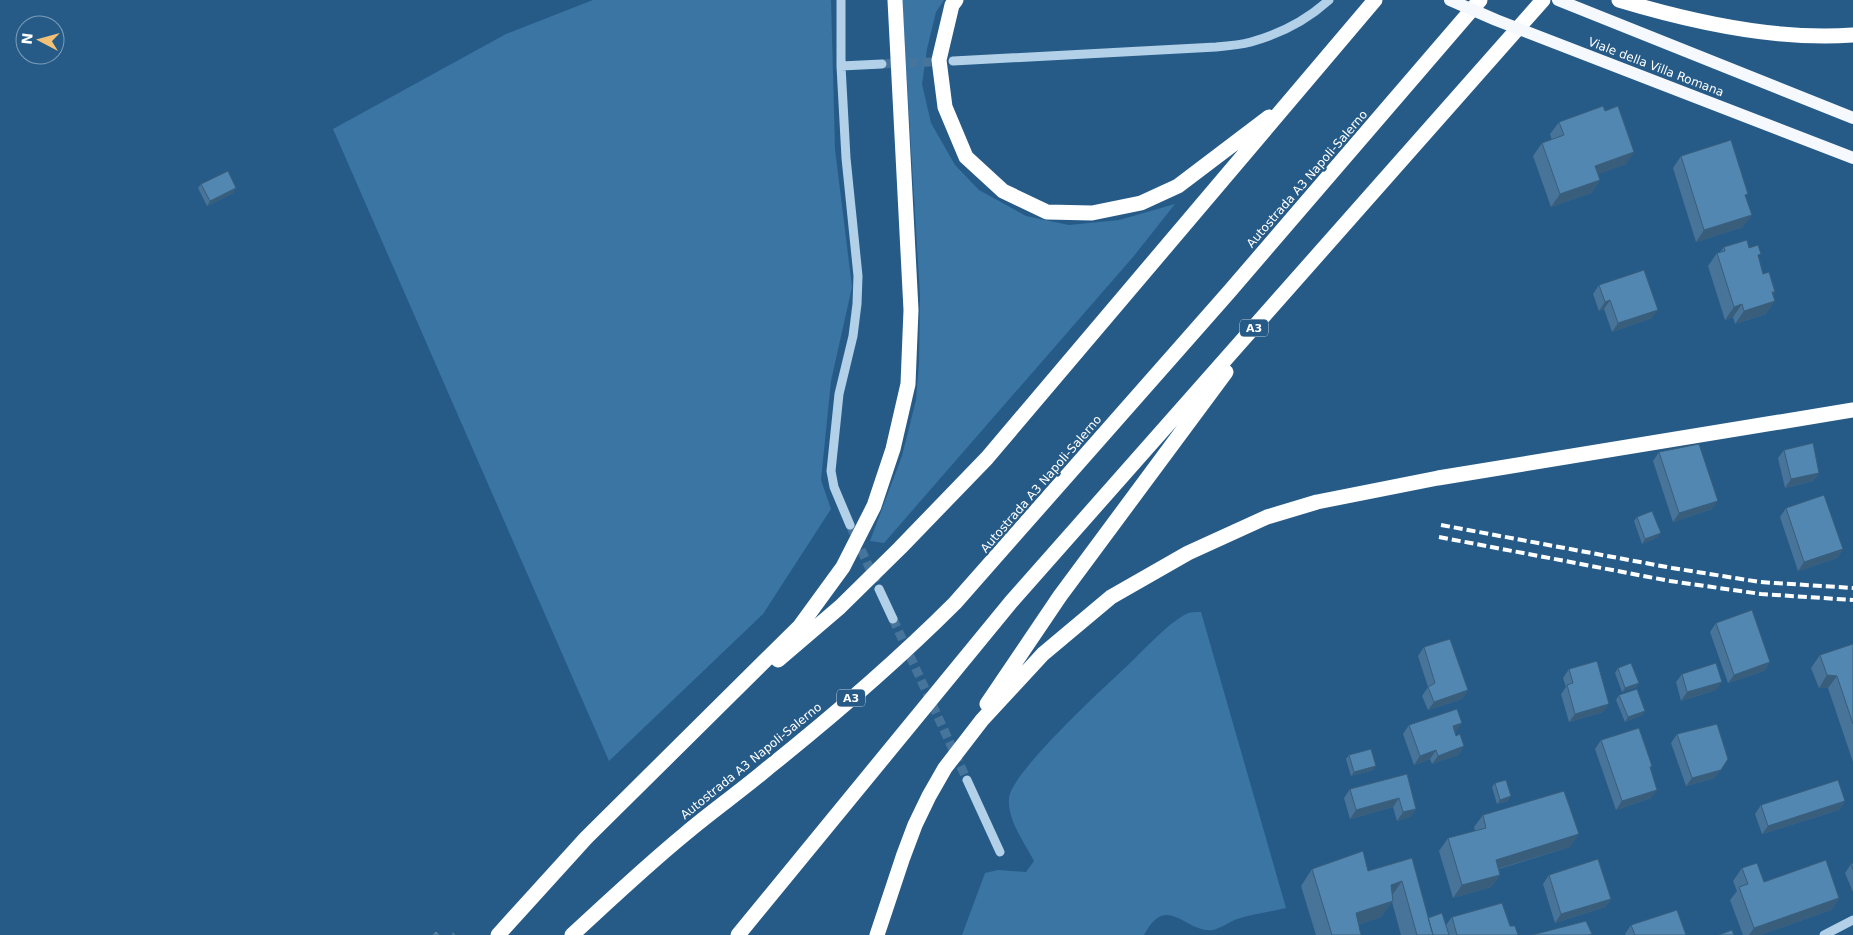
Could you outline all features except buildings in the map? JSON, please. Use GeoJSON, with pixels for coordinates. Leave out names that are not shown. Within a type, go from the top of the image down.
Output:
{"type":"FeatureCollection","features":[{"type":"Feature","properties":{"kind":"highway"},"geometry":{"type":"LineString","coordinates":[[498,935],[586,838],[800,626],[843,566],[874,506],[893,449],[908,384],[911,310],[895,0]]}},
{"type":"Feature","properties":{"kind":"highway"},"geometry":{"type":"LineString","coordinates":[[956,0],[952,5],[939,60],[945,107],[966,157],[1003,191],[1047,212],[1092,213],[1148,200],[1178,186],[1292,99]]}},
{"type":"Feature","properties":{"kind":"highway"},"geometry":{"type":"LineString","coordinates":[[683,743],[840,607],[987,458],[1375,0]]}},
{"type":"Feature","properties":{"kind":"highway","name":"Autostrada A3 Napoli-Salerno"},"geometry":{"type":"LineString","coordinates":[[572,935],[660,855],[769,768],[867,685],[918,640],[955,603],[1223,300],[1480,0]]}},
{"type":"Feature","properties":{"kind":"highway"},"geometry":{"type":"LineString","coordinates":[[1538,5],[1546,0]]}},
{"type":"Feature","properties":{"kind":"highway"},"geometry":{"type":"LineString","coordinates":[[1619,0],[1675,16],[1766,32],[1794,35],[1853,35]]}},
{"type":"Feature","properties":{"kind":"highway","name":"A3"},"geometry":{"type":"LineString","coordinates":[[738,935],[1011,602],[1538,5]]}},
{"type":"Feature","properties":{"kind":"highway","name":"A3"},"geometry":{"type":"LineString","coordinates":[[877,935],[915,825],[945,768],[1060,596],[1286,292]]}},
{"type":"Feature","properties":{"kind":"highway","name":"A3"},"geometry":{"type":"LineString","coordinates":[[945,768],[982,720],[1043,654],[1111,597],[1188,553],[1267,517],[1318,502],[1438,478],[1853,410]]}},
{"type":"Feature","properties":{"kind":"main road","name":"Viale della Villa Romana"},"geometry":{"type":"LineString","coordinates":[[1450,0],[1853,158]]}},
{"type":"Feature","properties":{"kind":"main road","name":"Viale della Villa Romana"},"geometry":{"type":"LineString","coordinates":[[1558,0],[1853,118]]}},
{"type":"Feature","properties":{"kind":"street"},"geometry":{"type":"LineString","coordinates":[[841,0],[841,66],[846,158],[858,276],[853,336],[839,394],[831,472],[834,487],[850,526]]}},
{"type":"Feature","properties":{"kind":"street"},"geometry":{"type":"LineString","coordinates":[[953,61],[1216,47],[1250,43],[1298,23],[1329,0]]}},
{"type":"Feature","properties":{"kind":"street"},"geometry":{"type":"LineString","coordinates":[[841,66],[882,64]]}},
{"type":"Feature","properties":{"kind":"street"},"geometry":{"type":"LineString","coordinates":[[879,589],[893,619]]}},
{"type":"Feature","properties":{"kind":"street"},"geometry":{"type":"LineString","coordinates":[[967,780],[1000,852]]}},
{"type":"Feature","properties":{"kind":"street"},"geometry":{"type":"LineString","coordinates":[[1824,935],[1853,920]]}},
{"type":"Feature","properties":{"kind":"shaded area"},"geometry":{"type":"Polygon","coordinates":[[[593,0],[831,0],[835,149],[852,287],[831,381],[821,480],[831,509],[763,614],[609,761],[333,129],[506,34],[593,0]]]}},
{"type":"Feature","properties":{"kind":"shaded area"},"geometry":{"type":"Polygon","coordinates":[[[902,0],[944,0],[936,12],[927,49],[922,84],[931,123],[955,165],[979,190],[1026,216],[1069,225],[1119,220],[1175,204],[1133,257],[884,543],[870,541],[902,456],[916,400],[919,363],[920,295],[902,0]]]}},
{"type":"Feature","properties":{"kind":"shaded area"},"geometry":{"type":"Polygon","coordinates":[[[1201,612],[1286,908],[1237,919],[1213,930],[1203,930],[1169,915],[1161,916],[1152,922],[1144,935],[962,935],[985,873],[998,870],[1026,872],[1034,861],[1011,815],[1009,798],[1014,785],[1061,730],[1163,631],[1186,614],[1201,612]]]}},
{"type":"Feature","properties":{"kind":"tunnel"},"geometry":{"type":"LineString","coordinates":[[882,64],[953,61]]}},
{"type":"Feature","properties":{"kind":"tunnel"},"geometry":{"type":"LineString","coordinates":[[850,525],[879,589]]}},
{"type":"Feature","properties":{"kind":"tunnel"},"geometry":{"type":"LineString","coordinates":[[893,619],[967,780]]}},
{"type":"Feature","properties":{"kind":"railway"},"geometry":{"type":"LineString","coordinates":[[1441,525],[1672,568],[1760,582],[1853,588]]}},
{"type":"Feature","properties":{"kind":"railway"},"geometry":{"type":"LineString","coordinates":[[1439,537],[1670,581],[1761,594],[1853,600]]}}]}
